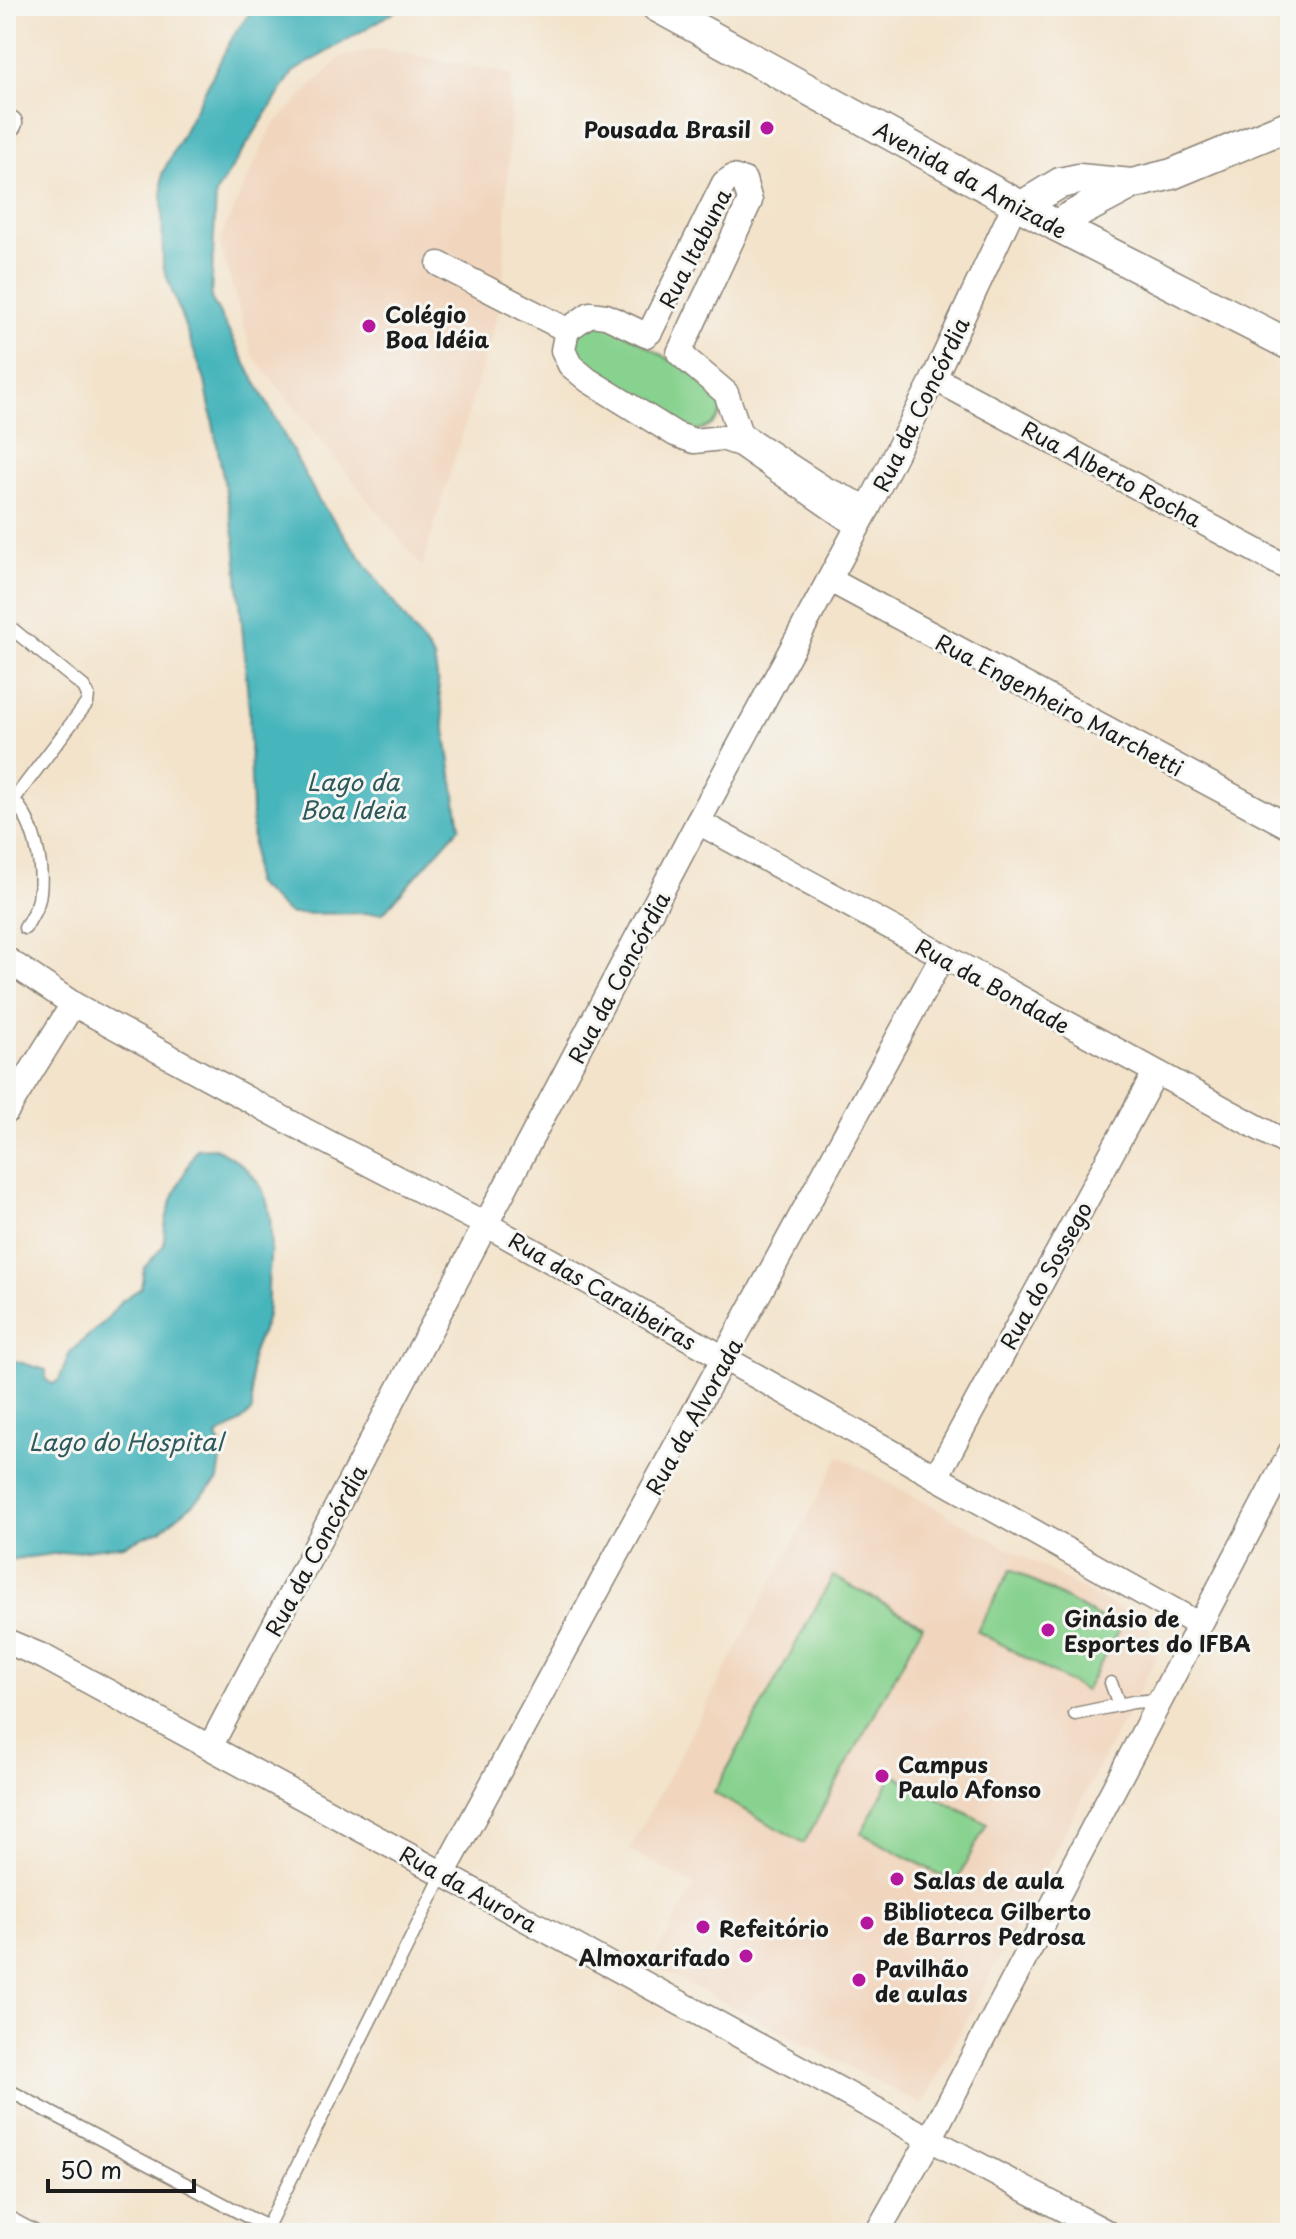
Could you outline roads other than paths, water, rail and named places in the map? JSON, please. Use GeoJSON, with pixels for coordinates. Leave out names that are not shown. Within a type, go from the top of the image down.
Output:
{"type":"FeatureCollection","features":[{"type":"Feature","properties":{"kind":"street","name":"Avenida da Amizade"},"geometry":{"type":"LineString","coordinates":[[656,6],[1057,226],[1290,345]]}},
{"type":"Feature","properties":{"kind":"street"},"geometry":{"type":"LineString","coordinates":[[1057,226],[1132,184],[1172,174],[1290,125]]}},
{"type":"Feature","properties":{"kind":"street","name":"Rua Itabuna"},"geometry":{"type":"LineString","coordinates":[[567,330],[590,314],[606,316],[646,335],[650,332],[724,183],[733,177],[744,180],[750,201],[679,353],[726,393],[740,434],[863,517]]}},
{"type":"Feature","properties":{"kind":"street"},"geometry":{"type":"LineString","coordinates":[[1019,204],[1060,183],[1079,179],[1132,184]]}},
{"type":"Feature","properties":{"kind":"street","name":"Rua da Concórdia"},"geometry":{"type":"LineString","coordinates":[[210,1747],[698,822],[830,580],[1019,204]]}},
{"type":"Feature","properties":{"kind":"street"},"geometry":{"type":"LineString","coordinates":[[439,264],[567,330],[563,350],[570,365],[588,380],[675,434],[694,441],[722,438],[740,444],[863,517]]}},
{"type":"Feature","properties":{"kind":"street","name":"Rua Alberto Rocha"},"geometry":{"type":"LineString","coordinates":[[934,378],[1290,569]]}},
{"type":"Feature","properties":{"kind":"street","name":"Rua Engenheiro Marchetti"},"geometry":{"type":"LineString","coordinates":[[830,580],[1290,827]]}},
{"type":"Feature","properties":{"kind":"street","name":"Rua da Bondade"},"geometry":{"type":"LineString","coordinates":[[698,822],[1290,1145]]}},
{"type":"Feature","properties":{"kind":"street","name":"Rua da Alvorada"},"geometry":{"type":"LineString","coordinates":[[443,1874],[942,957]]}},
{"type":"Feature","properties":{"kind":"street","name":"Rua das Caraibeiras"},"geometry":{"type":"LineString","coordinates":[[6,959],[73,1004],[487,1225],[1198,1624]]}},
{"type":"Feature","properties":{"kind":"street"},"geometry":{"type":"LineString","coordinates":[[6,1112],[73,1004]]}},
{"type":"Feature","properties":{"kind":"street","name":"Rua do Sossego"},"geometry":{"type":"LineString","coordinates":[[936,1477],[1155,1073]]}},
{"type":"Feature","properties":{"kind":"street"},"geometry":{"type":"LineString","coordinates":[[877,2233],[930,2139],[1290,1453]]}},
{"type":"Feature","properties":{"kind":"street","name":"Rua da Aurora"},"geometry":{"type":"LineString","coordinates":[[6,1641],[44,1657],[1108,2233]]}},
{"type":"Feature","properties":{"kind":"lane"},"geometry":{"type":"LineString","coordinates":[[6,624],[84,687],[88,695],[87,703],[10,796],[25,818],[36,845],[41,880],[39,903],[25,928]]}},
{"type":"Feature","properties":{"kind":"lane"},"geometry":{"type":"LineString","coordinates":[[1111,1683],[1119,1705]]}},
{"type":"Feature","properties":{"kind":"lane"},"geometry":{"type":"LineString","coordinates":[[1075,1714],[1160,1700]]}},
{"type":"Feature","properties":{"kind":"lane"},"geometry":{"type":"LineString","coordinates":[[6,2089],[265,2230],[443,1874]]}},
{"type":"Feature","properties":{"kind":"lane"},"geometry":{"type":"LineString","coordinates":[[6,2216],[38,2233]]}},
{"type":"Feature","properties":{"kind":"water","name":"Lago da Boa Ideia"},"geometry":{"type":"Polygon","coordinates":[[[255,6],[404,6],[293,72],[216,193],[211,298],[318,499],[434,658],[460,827],[383,913],[289,914],[254,883],[249,710],[235,540],[205,381],[163,266],[162,174],[233,36],[255,6]]]}},
{"type":"Feature","properties":{"kind":"water","name":"Lago do Hospital"},"geometry":{"type":"Polygon","coordinates":[[[215,1148],[249,1171],[259,1184],[270,1214],[271,1232],[267,1315],[251,1362],[252,1411],[238,1424],[217,1436],[222,1452],[218,1480],[161,1530],[124,1545],[6,1560],[6,1367],[16,1361],[46,1370],[46,1380],[53,1384],[59,1380],[70,1352],[106,1320],[121,1301],[141,1288],[144,1268],[164,1245],[170,1206],[196,1149],[215,1148]]]}},
{"type":"Feature","properties":{"kind":"place","name":"Pousada Brasil"},"geometry":{"type":"Point","coordinates":[767,128]}},
{"type":"Feature","properties":{"kind":"place","name":"Colégio Boa Idéia"},"geometry":{"type":"Point","coordinates":[369,326]}},
{"type":"Feature","properties":{"kind":"place","name":"Ginásio de Esportes do IFBA"},"geometry":{"type":"Point","coordinates":[1048,1630]}},
{"type":"Feature","properties":{"kind":"place","name":"Campus Paulo Afonso"},"geometry":{"type":"Point","coordinates":[882,1776]}},
{"type":"Feature","properties":{"kind":"place","name":"Salas de aula"},"geometry":{"type":"Point","coordinates":[897,1879]}},
{"type":"Feature","properties":{"kind":"place","name":"Biblioteca Gilberto de Barros Pedrosa"},"geometry":{"type":"Point","coordinates":[867,1923]}},
{"type":"Feature","properties":{"kind":"place","name":"Refeitório"},"geometry":{"type":"Point","coordinates":[703,1927]}},
{"type":"Feature","properties":{"kind":"place","name":"Almoxarifado"},"geometry":{"type":"Point","coordinates":[746,1956]}},
{"type":"Feature","properties":{"kind":"place","name":"Pavilhão de aulas"},"geometry":{"type":"Point","coordinates":[859,1980]}}]}
